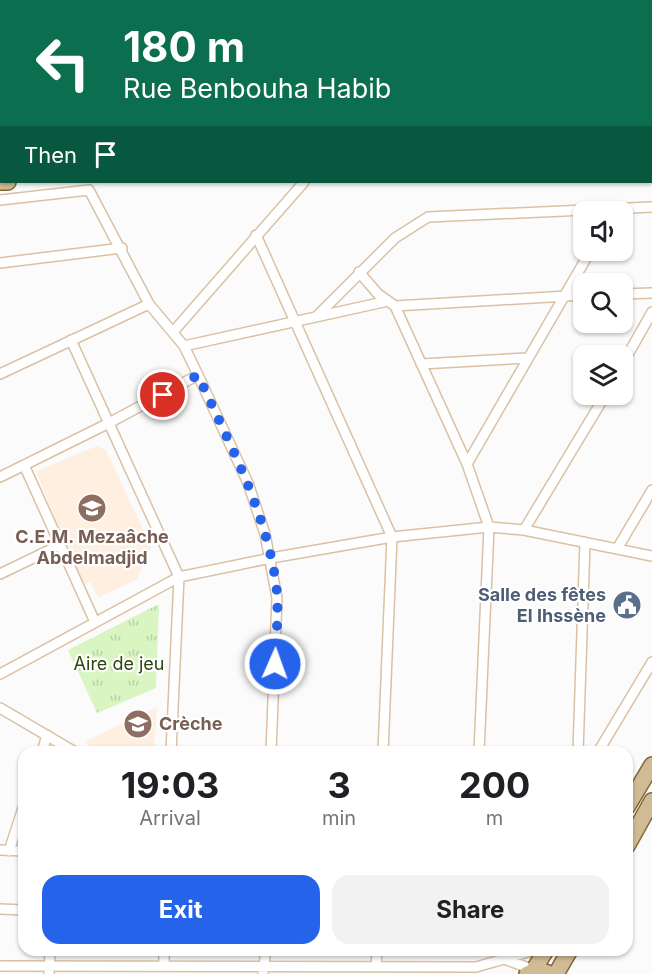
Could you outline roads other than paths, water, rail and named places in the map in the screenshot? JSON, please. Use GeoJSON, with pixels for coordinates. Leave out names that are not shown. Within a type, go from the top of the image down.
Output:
{"type":"FeatureCollection","features":[{"type":"Feature","properties":{"kind":"main road"},"geometry":{"type":"LineString","coordinates":[[633,797],[652,765]]}},
{"type":"Feature","properties":{"kind":"main road"},"geometry":{"type":"LineString","coordinates":[[633,835],[652,801]]}},
{"type":"Feature","properties":{"kind":"main road"},"geometry":{"type":"LineString","coordinates":[[527,973],[541,956]]}},
{"type":"Feature","properties":{"kind":"main road"},"geometry":{"type":"LineString","coordinates":[[556,974],[566,956]]}},
{"type":"Feature","properties":{"kind":"main road"},"geometry":{"type":"LineString","coordinates":[[527,973],[546,970],[551,974]]}},
{"type":"Feature","properties":{"kind":"street"},"geometry":{"type":"LineString","coordinates":[[173,332],[303,183]]}},
{"type":"Feature","properties":{"kind":"street"},"geometry":{"type":"LineString","coordinates":[[0,200],[89,190],[122,248],[149,304],[184,346],[248,483],[271,558],[277,598],[272,746]]}},
{"type":"Feature","properties":{"kind":"street"},"geometry":{"type":"LineString","coordinates":[[633,208],[652,207]]}},
{"type":"Feature","properties":{"kind":"street"},"geometry":{"type":"LineString","coordinates":[[318,316],[358,272],[402,232],[428,217],[573,212]]}},
{"type":"Feature","properties":{"kind":"street"},"geometry":{"type":"LineString","coordinates":[[256,235],[297,321],[392,537],[383,746]]}},
{"type":"Feature","properties":{"kind":"street"},"geometry":{"type":"LineString","coordinates":[[0,263],[122,248]]}},
{"type":"Feature","properties":{"kind":"street"},"geometry":{"type":"LineString","coordinates":[[467,464],[585,261]]}},
{"type":"Feature","properties":{"kind":"street"},"geometry":{"type":"LineString","coordinates":[[358,272],[378,294],[391,304],[467,464],[489,527],[479,746]]}},
{"type":"Feature","properties":{"kind":"street"},"geometry":{"type":"LineString","coordinates":[[633,294],[652,293]]}},
{"type":"Feature","properties":{"kind":"street"},"geometry":{"type":"LineString","coordinates":[[184,346],[318,316],[391,304],[573,296]]}},
{"type":"Feature","properties":{"kind":"street"},"geometry":{"type":"LineString","coordinates":[[0,374],[149,304]]}},
{"type":"Feature","properties":{"kind":"street"},"geometry":{"type":"LineString","coordinates":[[633,346],[652,312]]}},
{"type":"Feature","properties":{"kind":"street"},"geometry":{"type":"LineString","coordinates":[[71,340],[179,577],[171,746]]}},
{"type":"Feature","properties":{"kind":"street"},"geometry":{"type":"LineString","coordinates":[[421,364],[527,358]]}},
{"type":"Feature","properties":{"kind":"street"},"geometry":{"type":"LineString","coordinates":[[0,477],[109,423],[198,375]]}},
{"type":"Feature","properties":{"kind":"street"},"geometry":{"type":"LineString","coordinates":[[524,530],[599,405]]}},
{"type":"Feature","properties":{"kind":"street"},"geometry":{"type":"LineString","coordinates":[[24,465],[58,546],[95,622]]}},
{"type":"Feature","properties":{"kind":"street"},"geometry":{"type":"LineString","coordinates":[[617,549],[652,490]]}},
{"type":"Feature","properties":{"kind":"street"},"geometry":{"type":"LineString","coordinates":[[0,674],[179,577],[271,558],[392,537],[489,527],[524,530],[652,556]]}},
{"type":"Feature","properties":{"kind":"street"},"geometry":{"type":"LineString","coordinates":[[578,746],[585,542]]}},
{"type":"Feature","properties":{"kind":"street"},"geometry":{"type":"LineString","coordinates":[[0,574],[58,546]]}},
{"type":"Feature","properties":{"kind":"street"},"geometry":{"type":"LineString","coordinates":[[602,746],[652,662]]}},
{"type":"Feature","properties":{"kind":"street"},"geometry":{"type":"LineString","coordinates":[[0,708],[65,746]]}},
{"type":"Feature","properties":{"kind":"street"},"geometry":{"type":"LineString","coordinates":[[44,746],[47,735]]}},
{"type":"Feature","properties":{"kind":"street"},"geometry":{"type":"LineString","coordinates":[[4,850],[18,818]]}},
{"type":"Feature","properties":{"kind":"street"},"geometry":{"type":"LineString","coordinates":[[0,909],[18,910]]}},
{"type":"Feature","properties":{"kind":"street"},"geometry":{"type":"LineString","coordinates":[[164,956],[164,965]]}},
{"type":"Feature","properties":{"kind":"street"},"geometry":{"type":"LineString","coordinates":[[263,971],[265,956]]}},
{"type":"Feature","properties":{"kind":"street"},"geometry":{"type":"LineString","coordinates":[[376,966],[377,956]]}},
{"type":"Feature","properties":{"kind":"street"},"geometry":{"type":"LineString","coordinates":[[0,966],[49,970],[164,965],[263,971],[376,966],[476,967],[516,956]]}},
{"type":"Feature","properties":{"kind":"street"},"geometry":{"type":"LineString","coordinates":[[527,973],[531,956]]}},
{"type":"Feature","properties":{"kind":"street"},"geometry":{"type":"LineString","coordinates":[[506,960],[526,967],[527,973]]}},
{"type":"Feature","properties":{"kind":"place","name":"C.E.M. Mezaâche Abdelmadjid"},"geometry":{"type":"Point","coordinates":[92,508]}},
{"type":"Feature","properties":{"kind":"place","name":"Salle des fêtes El Ihssène"},"geometry":{"type":"Point","coordinates":[627,605]}},
{"type":"Feature","properties":{"kind":"place","name":"Crèche"},"geometry":{"type":"Point","coordinates":[138,724]}},
{"type":"Feature","properties":{"kind":"park label","name":"Aire de jeu"},"geometry":{"type":"Point","coordinates":[119,664]}}]}
